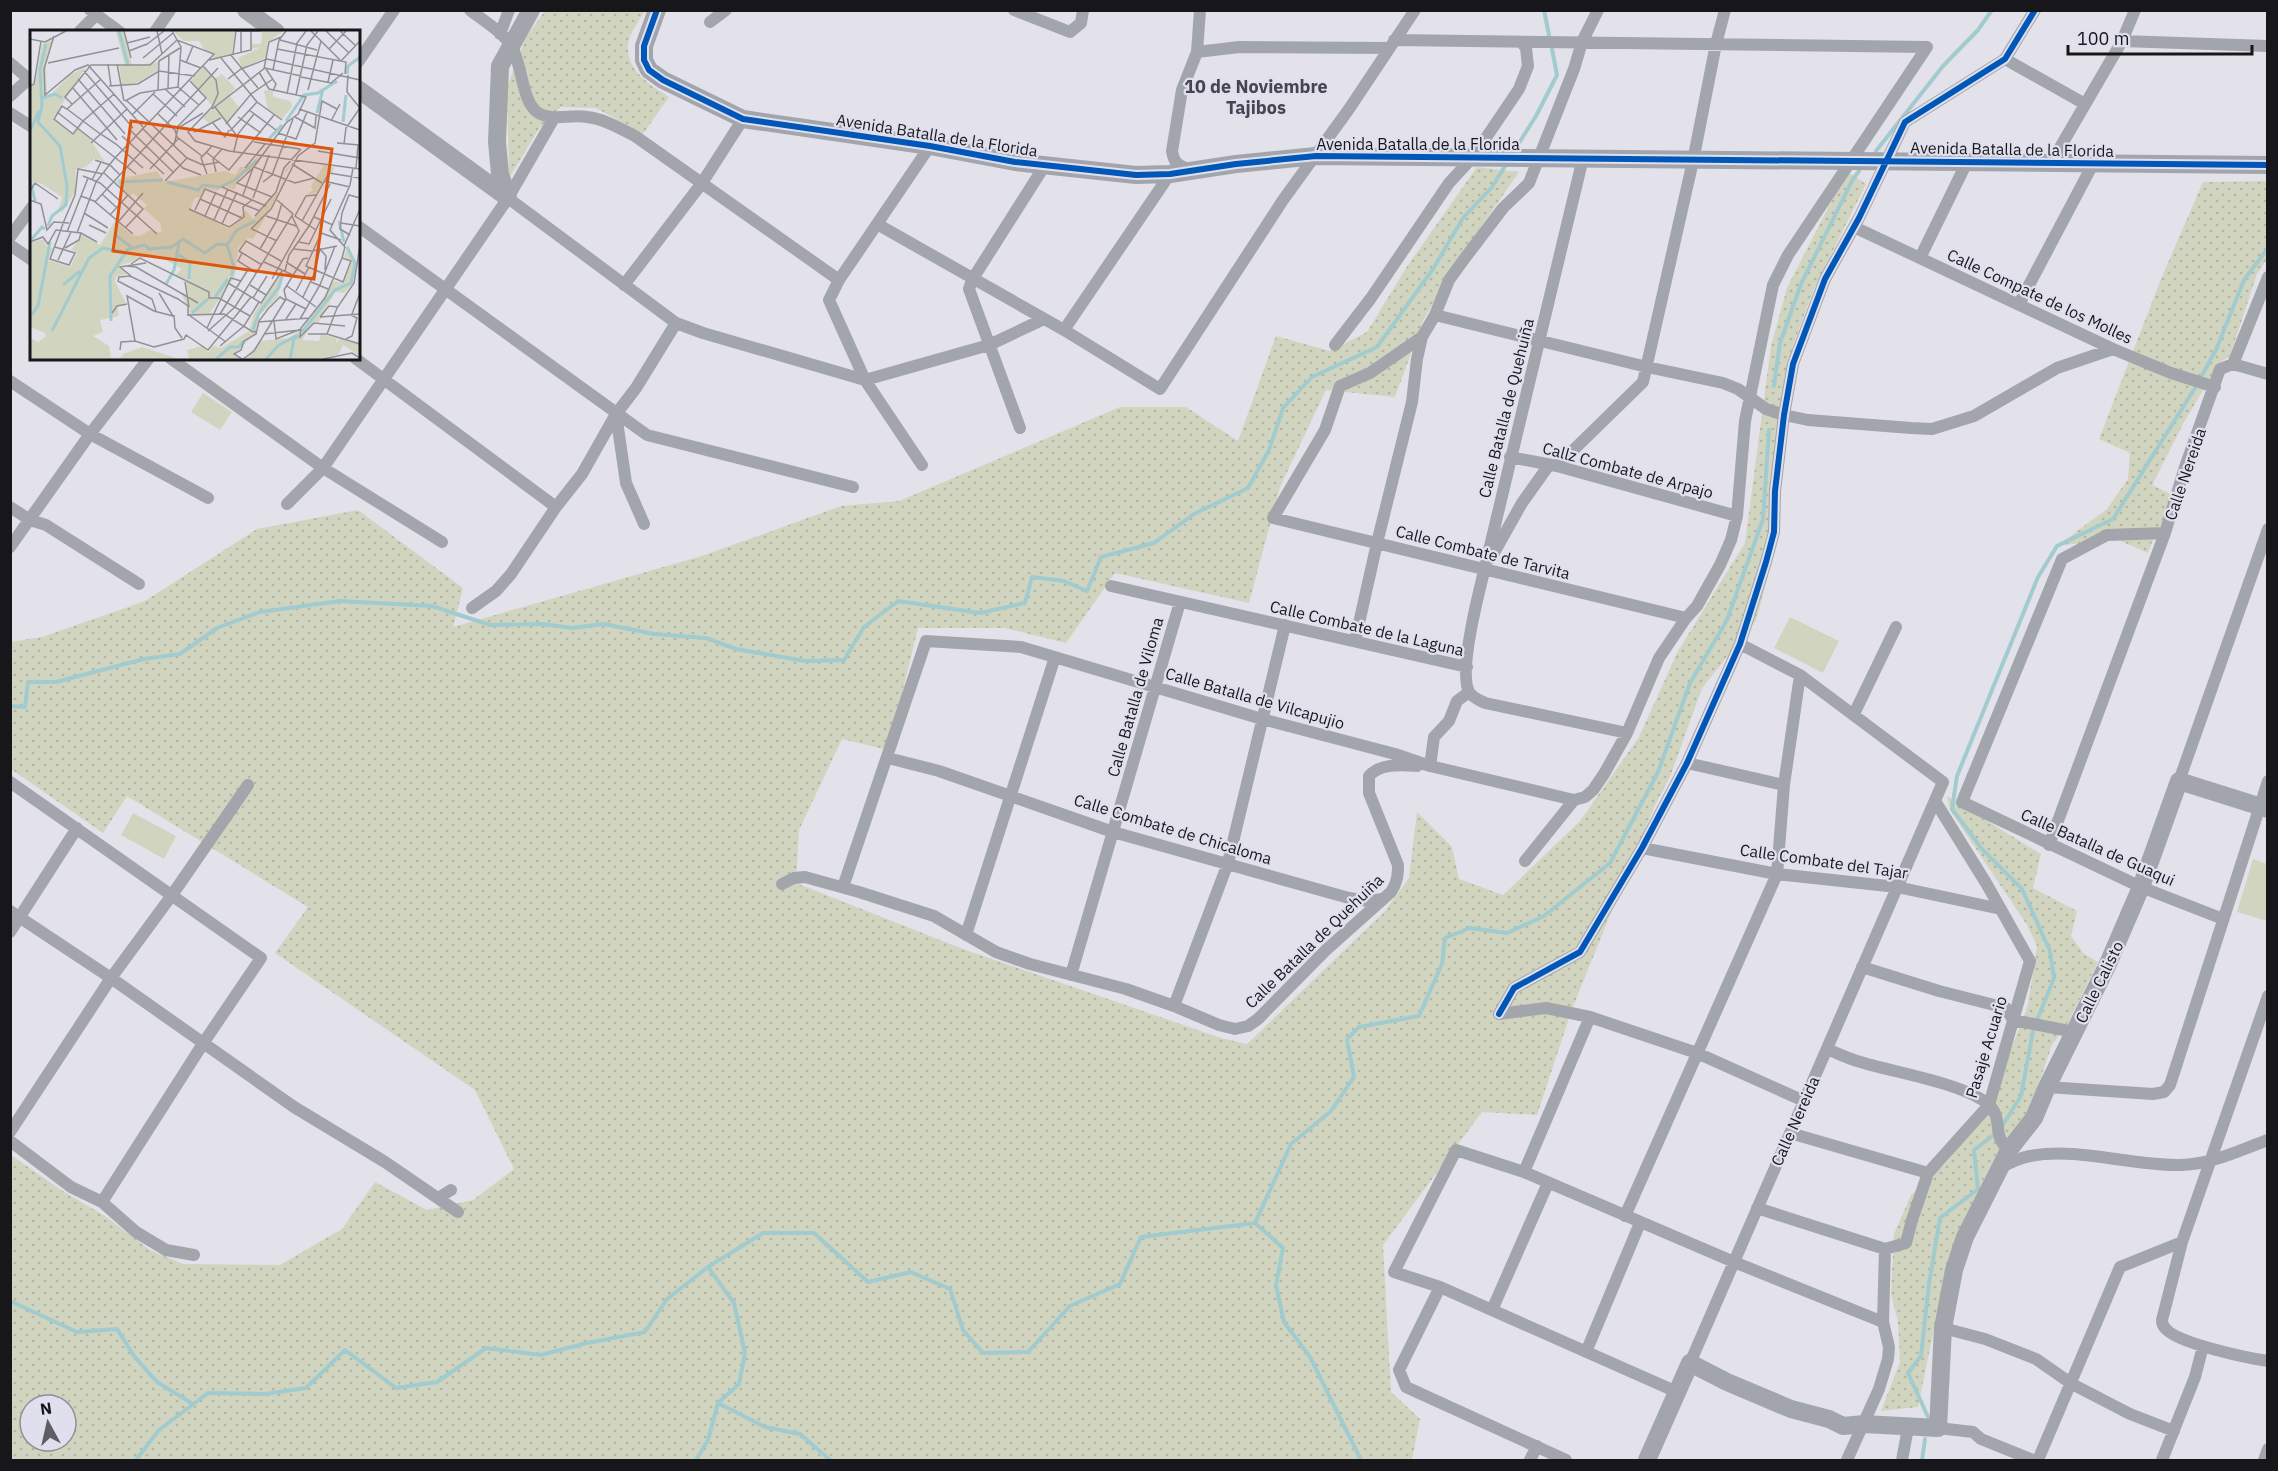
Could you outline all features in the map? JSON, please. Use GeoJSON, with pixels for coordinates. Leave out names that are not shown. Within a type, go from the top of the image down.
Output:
{"type":"FeatureCollection","features":[{"type":"Feature","properties":{"kind":"street"},"geometry":{"type":"LineString","coordinates":[[156,30],[170,10]]}},
{"type":"Feature","properties":{"kind":"street"},"geometry":{"type":"LineString","coordinates":[[246,10],[273,30]]}},
{"type":"Feature","properties":{"kind":"street"},"geometry":{"type":"LineString","coordinates":[[360,59],[394,10]]}},
{"type":"Feature","properties":{"kind":"street"},"geometry":{"type":"LineString","coordinates":[[470,10],[506,40],[520,66],[528,98],[534,110],[554,118],[588,117],[611,123],[634,136],[702,183],[742,214],[838,280]]}},
{"type":"Feature","properties":{"kind":"street"},"geometry":{"type":"LineString","coordinates":[[508,10],[506,40],[500,66],[497,142],[500,174],[508,198]]}},
{"type":"Feature","properties":{"kind":"street"},"geometry":{"type":"LineString","coordinates":[[506,40],[531,10]]}},
{"type":"Feature","properties":{"kind":"street","name":"Avenida Batalla de la Florida"},"geometry":{"type":"LineString","coordinates":[[657,10],[644,46],[644,60],[649,70],[663,80],[743,119],[930,146],[1015,162],[1136,175],[1170,174],[1316,156],[2268,165]]}},
{"type":"Feature","properties":{"kind":"street"},"geometry":{"type":"LineString","coordinates":[[710,22],[726,10]]}},
{"type":"Feature","properties":{"kind":"street"},"geometry":{"type":"LineString","coordinates":[[1014,10],[1070,32],[1081,23],[1083,10]]}},
{"type":"Feature","properties":{"kind":"street"},"geometry":{"type":"LineString","coordinates":[[1192,170],[1178,165],[1173,159],[1172,151],[1182,90],[1197,52],[1200,10]]}},
{"type":"Feature","properties":{"kind":"street"},"geometry":{"type":"LineString","coordinates":[[877,224],[972,280],[1064,330],[1160,389],[1283,200],[1316,156],[1415,10]]}},
{"type":"Feature","properties":{"kind":"street"},"geometry":{"type":"LineString","coordinates":[[1355,641],[1412,402],[1422,337],[1435,315],[1449,280],[1503,208],[1529,183],[1541,157],[1582,42],[1598,10]]}},
{"type":"Feature","properties":{"kind":"street"},"geometry":{"type":"LineString","coordinates":[[1485,569],[1522,503],[1553,466],[1643,382],[1725,10]]}},
{"type":"Feature","properties":{"kind":"street"},"geometry":{"type":"LineString","coordinates":[[1804,1101],[1697,1053],[1590,1017],[1546,1008],[1499,1014],[1514,988],[1580,952],[1642,848],[1687,763],[1740,644],[1774,532],[1775,491],[1793,364],[1825,279],[1854,227],[1905,122],[2005,59],[2035,10]]}},
{"type":"Feature","properties":{"kind":"street"},"geometry":{"type":"LineString","coordinates":[[2051,163],[2122,41],[2135,10]]}},
{"type":"Feature","properties":{"kind":"street"},"geometry":{"type":"LineString","coordinates":[[80,30],[92,13],[117,30]]}},
{"type":"Feature","properties":{"kind":"street"},"geometry":{"type":"LineString","coordinates":[[2122,41],[2268,46]]}},
{"type":"Feature","properties":{"kind":"street"},"geometry":{"type":"LineString","coordinates":[[1197,52],[1239,47],[1521,42],[1928,47],[1788,255],[1773,285],[1750,397],[1742,451],[1737,516],[1731,540],[1720,565],[1697,606],[1686,618],[1659,658],[1626,733],[1593,790],[1585,797],[1574,800],[1525,861]]}},
{"type":"Feature","properties":{"kind":"street"},"geometry":{"type":"LineString","coordinates":[[1335,345],[1371,298],[1449,183],[1473,157],[1519,89],[1525,76],[1528,57],[1521,42]]}},
{"type":"Feature","properties":{"kind":"street"},"geometry":{"type":"LineString","coordinates":[[2005,59],[2085,104]]}},
{"type":"Feature","properties":{"kind":"street"},"geometry":{"type":"LineString","coordinates":[[10,63],[30,77],[10,96]]}},
{"type":"Feature","properties":{"kind":"street"},"geometry":{"type":"LineString","coordinates":[[360,90],[676,323],[703,333],[865,380],[989,345],[1044,319]]}},
{"type":"Feature","properties":{"kind":"street"},"geometry":{"type":"LineString","coordinates":[[10,113],[30,126]]}},
{"type":"Feature","properties":{"kind":"street"},"geometry":{"type":"LineString","coordinates":[[287,504],[322,468],[508,198],[554,118]]}},
{"type":"Feature","properties":{"kind":"street"},"geometry":{"type":"LineString","coordinates":[[624,285],[702,183],[743,119]]}},
{"type":"Feature","properties":{"kind":"street"},"geometry":{"type":"LineString","coordinates":[[922,465],[865,380],[829,300],[838,280],[930,146]]}},
{"type":"Feature","properties":{"kind":"street","name":"Calle Batalla de Quehuiña"},"geometry":{"type":"LineString","coordinates":[[1467,667],[1471,626],[1583,158]]}},
{"type":"Feature","properties":{"kind":"street"},"geometry":{"type":"LineString","coordinates":[[1920,258],[1967,162]]}},
{"type":"Feature","properties":{"kind":"street"},"geometry":{"type":"LineString","coordinates":[[2019,304],[2093,164]]}},
{"type":"Feature","properties":{"kind":"street"},"geometry":{"type":"LineString","coordinates":[[1020,428],[969,289],[972,280],[1045,165]]}},
{"type":"Feature","properties":{"kind":"street"},"geometry":{"type":"LineString","coordinates":[[1064,330],[1170,174]]}},
{"type":"Feature","properties":{"kind":"street"},"geometry":{"type":"LineString","coordinates":[[10,237],[30,210]]}},
{"type":"Feature","properties":{"kind":"street"},"geometry":{"type":"LineString","coordinates":[[360,227],[647,435],[853,487]]}},
{"type":"Feature","properties":{"kind":"street","name":"Calle Compate de los Molles"},"geometry":{"type":"LineString","coordinates":[[1854,227],[2113,349],[2171,373],[2215,387]]}},
{"type":"Feature","properties":{"kind":"street"},"geometry":{"type":"LineString","coordinates":[[10,245],[30,259]]}},
{"type":"Feature","properties":{"kind":"street","name":"Calle Nereida"},"geometry":{"type":"LineString","coordinates":[[1962,802],[2062,560],[2107,535],[2165,533],[2185,467],[2220,369],[2233,364],[2268,276]]}},
{"type":"Feature","properties":{"kind":"street"},"geometry":{"type":"LineString","coordinates":[[1435,315],[1647,367],[1723,383],[1738,389],[1766,409],[1784,415],[1808,420],[1932,429],[1974,416],[2057,368],[2113,349]]}},
{"type":"Feature","properties":{"kind":"street"},"geometry":{"type":"LineString","coordinates":[[472,608],[496,591],[511,574],[556,507],[582,474],[616,414],[636,388],[676,323]]}},
{"type":"Feature","properties":{"kind":"street","name":"Calle Combate de Tarvita"},"geometry":{"type":"LineString","coordinates":[[1422,337],[1370,373],[1340,386],[1325,430],[1273,518],[1686,618]]}},
{"type":"Feature","properties":{"kind":"street"},"geometry":{"type":"LineString","coordinates":[[10,547],[90,434],[147,360]]}},
{"type":"Feature","properties":{"kind":"street"},"geometry":{"type":"LineString","coordinates":[[173,360],[322,468],[442,542]]}},
{"type":"Feature","properties":{"kind":"street"},"geometry":{"type":"LineString","coordinates":[[358,360],[556,507]]}},
{"type":"Feature","properties":{"kind":"street"},"geometry":{"type":"LineString","coordinates":[[2233,364],[2268,374]]}},
{"type":"Feature","properties":{"kind":"street"},"geometry":{"type":"LineString","coordinates":[[10,381],[90,434],[208,498]]}},
{"type":"Feature","properties":{"kind":"street"},"geometry":{"type":"LineString","coordinates":[[616,414],[626,483],[644,524]]}},
{"type":"Feature","properties":{"kind":"street","name":"Callz Combate de Arpajo"},"geometry":{"type":"LineString","coordinates":[[1510,457],[1553,466],[1737,516]]}},
{"type":"Feature","properties":{"kind":"street"},"geometry":{"type":"LineString","coordinates":[[10,507],[30,520],[46,525],[139,584]]}},
{"type":"Feature","properties":{"kind":"street","name":"Calle Calisto"},"geometry":{"type":"LineString","coordinates":[[1938,1428],[1943,1328],[1954,1270],[1965,1237],[2009,1149],[2034,1118],[2122,932],[2141,887],[2268,529]]}},
{"type":"Feature","properties":{"kind":"street"},"geometry":{"type":"LineString","coordinates":[[2049,844],[2165,533]]}},
{"type":"Feature","properties":{"kind":"street","name":"Calle Combate de la Laguna"},"geometry":{"type":"LineString","coordinates":[[1112,586],[1467,667],[1469,692]]}},
{"type":"Feature","properties":{"kind":"street","name":"Calle Batalla de Viloma"},"geometry":{"type":"LineString","coordinates":[[1071,975],[1180,602]]}},
{"type":"Feature","properties":{"kind":"street"},"geometry":{"type":"LineString","coordinates":[[1174,1006],[1228,863],[1285,626]]}},
{"type":"Feature","properties":{"kind":"street"},"geometry":{"type":"LineString","coordinates":[[1740,644],[1800,675],[1854,714],[1896,627]]}},
{"type":"Feature","properties":{"kind":"street","name":"Calle Batalla de Vilcapujio"},"geometry":{"type":"LineString","coordinates":[[888,758],[926,640],[1020,647],[1262,720],[1395,754],[1430,766],[1574,800]]}},
{"type":"Feature","properties":{"kind":"street"},"geometry":{"type":"LineString","coordinates":[[966,935],[1055,657]]}},
{"type":"Feature","properties":{"kind":"street"},"geometry":{"type":"LineString","coordinates":[[1625,1216],[1777,874],[1784,785],[1800,675]]}},
{"type":"Feature","properties":{"kind":"street"},"geometry":{"type":"LineString","coordinates":[[1430,766],[1434,737],[1449,721],[1457,701],[1469,692],[1475,699],[1485,703],[1626,733]]}},
{"type":"Feature","properties":{"kind":"street","name":"Calle Nereida"},"geometry":{"type":"LineString","coordinates":[[1647,1461],[1943,782],[1854,714]]}},
{"type":"Feature","properties":{"kind":"street"},"geometry":{"type":"LineString","coordinates":[[843,887],[888,758]]}},
{"type":"Feature","properties":{"kind":"street","name":"Calle Combate de Chicaloma"},"geometry":{"type":"LineString","coordinates":[[888,758],[939,771],[1113,832],[1349,898],[1368,901],[1382,899]]}},
{"type":"Feature","properties":{"kind":"street"},"geometry":{"type":"LineString","coordinates":[[1687,763],[1784,785]]}},
{"type":"Feature","properties":{"kind":"street","name":"Calle Batalla de Quehuiña"},"geometry":{"type":"LineString","coordinates":[[782,884],[794,878],[805,877],[934,916],[996,951],[1071,975],[1126,989],[1235,1029],[1248,1026],[1258,1019],[1326,950],[1396,885],[1398,865],[1370,793],[1369,776],[1375,770],[1386,767],[1430,766]]}},
{"type":"Feature","properties":{"kind":"street"},"geometry":{"type":"LineString","coordinates":[[2179,781],[2263,808]]}},
{"type":"Feature","properties":{"kind":"street"},"geometry":{"type":"LineString","coordinates":[[2047,1087],[2153,1094],[2164,1092],[2170,1085],[2223,919],[2263,808],[2268,781]]}},
{"type":"Feature","properties":{"kind":"street"},"geometry":{"type":"LineString","coordinates":[[10,782],[261,958],[204,1042],[102,1202]]}},
{"type":"Feature","properties":{"kind":"street"},"geometry":{"type":"LineString","coordinates":[[10,1132],[111,978],[248,785]]}},
{"type":"Feature","properties":{"kind":"street","name":"Pasaje Acuario"},"geometry":{"type":"LineString","coordinates":[[1885,1249],[1906,1243],[1928,1173],[1989,1105],[2030,961],[1935,801]]}},
{"type":"Feature","properties":{"kind":"street","name":"Calle Batalla de Guaqui"},"geometry":{"type":"LineString","coordinates":[[1962,802],[2141,887],[2223,919]]}},
{"type":"Feature","properties":{"kind":"street"},"geometry":{"type":"LineString","coordinates":[[10,932],[15,914],[77,828]]}},
{"type":"Feature","properties":{"kind":"street","name":"Calle Combate del Tajar"},"geometry":{"type":"LineString","coordinates":[[1642,848],[1777,874],[1897,887],[2001,909]]}},
{"type":"Feature","properties":{"kind":"street"},"geometry":{"type":"LineString","coordinates":[[15,914],[204,1042],[294,1107],[385,1162],[458,1212]]}},
{"type":"Feature","properties":{"kind":"street"},"geometry":{"type":"LineString","coordinates":[[1862,967],[1939,991],[2007,1008],[2013,1020],[2074,1032]]}},
{"type":"Feature","properties":{"kind":"street"},"geometry":{"type":"LineString","coordinates":[[2267,999],[2181,1242],[2162,1320],[2164,1328],[2171,1334],[2203,1346],[2267,1361],[2268,1352]]}},
{"type":"Feature","properties":{"kind":"street"},"geometry":{"type":"LineString","coordinates":[[1524,1172],[1590,1017]]}},
{"type":"Feature","properties":{"kind":"street"},"geometry":{"type":"LineString","coordinates":[[1827,1049],[1857,1061],[1969,1092],[1989,1105],[1997,1115],[1998,1137],[2009,1149]]}},
{"type":"Feature","properties":{"kind":"street"},"geometry":{"type":"LineString","coordinates":[[1790,1133],[1928,1173]]}},
{"type":"Feature","properties":{"kind":"street"},"geometry":{"type":"LineString","coordinates":[[2000,1168],[2028,1156],[2044,1155],[2182,1165],[2208,1161],[2268,1140]]}},
{"type":"Feature","properties":{"kind":"street"},"geometry":{"type":"LineString","coordinates":[[10,1141],[71,1187],[102,1202],[135,1232],[166,1250],[194,1255]]}},
{"type":"Feature","properties":{"kind":"street"},"geometry":{"type":"LineString","coordinates":[[1677,1392],[1440,1287],[1394,1272],[1456,1150],[1524,1172],[1734,1262],[1883,1322]]}},
{"type":"Feature","properties":{"kind":"street"},"geometry":{"type":"LineString","coordinates":[[1492,1310],[1548,1183]]}},
{"type":"Feature","properties":{"kind":"street"},"geometry":{"type":"LineString","coordinates":[[438,1198],[451,1190]]}},
{"type":"Feature","properties":{"kind":"street"},"geometry":{"type":"LineString","coordinates":[[1757,1208],[1885,1249],[1883,1322],[1889,1347],[1888,1359],[1879,1389],[1847,1461]]}},
{"type":"Feature","properties":{"kind":"street"},"geometry":{"type":"LineString","coordinates":[[1587,1352],[1640,1222]]}},
{"type":"Feature","properties":{"kind":"street"},"geometry":{"type":"LineString","coordinates":[[2038,1461],[2120,1267],[2181,1242]]}},
{"type":"Feature","properties":{"kind":"street"},"geometry":{"type":"LineString","coordinates":[[1440,1287],[1399,1370],[1406,1387],[1566,1461]]}},
{"type":"Feature","properties":{"kind":"street"},"geometry":{"type":"LineString","coordinates":[[1943,1328],[1965,1332],[2028,1355],[2050,1367],[2072,1384],[2130,1414],[2174,1431]]}},
{"type":"Feature","properties":{"kind":"street"},"geometry":{"type":"LineString","coordinates":[[2162,1461],[2195,1377],[2203,1346]]}},
{"type":"Feature","properties":{"kind":"street"},"geometry":{"type":"LineString","coordinates":[[1690,1363],[1711,1375],[1791,1408],[1829,1419],[1843,1426],[1864,1424],[1973,1432],[1982,1439],[2032,1461]]}},
{"type":"Feature","properties":{"kind":"street"},"geometry":{"type":"LineString","coordinates":[[1902,1461],[1908,1428]]}},
{"type":"Feature","properties":{"kind":"street"},"geometry":{"type":"LineString","coordinates":[[1530,1461],[1537,1446]]}},
{"type":"Feature","properties":{"kind":"street"},"geometry":{"type":"LineString","coordinates":[[2264,1461],[2268,1449]]}},
{"type":"Feature","properties":{"kind":"green space"},"geometry":{"type":"Polygon","coordinates":[[[545,11],[645,11],[630,36],[628,53],[640,76],[669,97],[643,134],[596,108],[561,107],[539,129],[509,178],[507,87],[526,37],[545,11]]]}},
{"type":"Feature","properties":{"kind":"green space"},"geometry":{"type":"Polygon","coordinates":[[[1477,167],[1519,172],[1456,263],[1423,321],[1395,397],[1326,390],[1280,487],[1249,603],[1115,573],[1066,643],[1005,628],[918,628],[888,750],[842,739],[799,830],[796,883],[963,949],[1221,1038],[1247,1044],[1385,911],[1409,878],[1417,812],[1452,847],[1459,879],[1503,895],[1580,821],[1639,737],[1678,651],[1745,543],[1771,346],[1787,288],[1847,171],[1866,184],[1814,289],[1792,348],[1778,460],[1777,541],[1756,621],[1702,688],[1670,777],[1654,807],[1572,1009],[1537,1115],[1482,1112],[1383,1245],[1391,1392],[1420,1419],[1412,1460],[11,1460],[11,1155],[61,1190],[105,1216],[150,1250],[183,1264],[280,1265],[342,1229],[375,1182],[427,1210],[473,1200],[514,1169],[475,1090],[275,953],[308,907],[127,796],[103,833],[11,769],[10,642],[42,637],[145,601],[257,529],[358,510],[463,588],[453,627],[702,556],[841,506],[899,501],[1120,407],[1186,407],[1238,441],[1276,336],[1330,351],[1367,332],[1406,268],[1477,167]]]}},
{"type":"Feature","properties":{"kind":"green space"},"geometry":{"type":"Polygon","coordinates":[[[2267,181],[2267,259],[2257,274],[2230,356],[2219,363],[2183,424],[2152,485],[2173,495],[2172,513],[2156,531],[2148,553],[2116,539],[2057,546],[2107,509],[2128,479],[2130,453],[2099,439],[2161,279],[2203,182],[2267,181]]]}},
{"type":"Feature","properties":{"kind":"green space"},"geometry":{"type":"Polygon","coordinates":[[[203,393],[232,412],[220,430],[191,412],[203,393]]]}},
{"type":"Feature","properties":{"kind":"green space"},"geometry":{"type":"Polygon","coordinates":[[[1790,617],[1839,641],[1823,673],[1774,648],[1790,617]]]}},
{"type":"Feature","properties":{"kind":"green space"},"geometry":{"type":"Polygon","coordinates":[[[1947,796],[2041,854],[2033,888],[2077,911],[2071,936],[2083,953],[2098,962],[2069,1021],[2052,1045],[2027,1118],[1996,1155],[1958,1232],[1943,1285],[1918,1407],[1881,1411],[1900,1362],[1898,1322],[1891,1294],[1894,1234],[1911,1195],[1947,1162],[1983,1115],[2001,1076],[2028,1005],[2037,946],[2027,925],[1950,810],[1947,796]]]}},
{"type":"Feature","properties":{"kind":"green space"},"geometry":{"type":"Polygon","coordinates":[[[133,813],[176,836],[164,859],[121,835],[133,813]]]}},
{"type":"Feature","properties":{"kind":"green space"},"geometry":{"type":"Polygon","coordinates":[[[2253,859],[2267,864],[2267,921],[2237,912],[2253,859]]]}},
{"type":"Feature","properties":{"kind":"waterway"},"geometry":{"type":"LineString","coordinates":[[1544,10],[1549,35]]}},
{"type":"Feature","properties":{"kind":"waterway"},"geometry":{"type":"LineString","coordinates":[[1876,151],[1943,66],[1978,30],[1992,10]]}},
{"type":"Feature","properties":{"kind":"waterway"},"geometry":{"type":"LineString","coordinates":[[1514,151],[1536,116],[1557,75],[1552,49]]}},
{"type":"Feature","properties":{"kind":"waterway"},"geometry":{"type":"LineString","coordinates":[[10,706],[25,707],[28,682],[56,682],[144,659],[180,654],[217,628],[260,612],[340,601],[432,606],[490,625],[543,624],[572,628],[604,624],[654,634],[706,638],[736,649],[805,661],[844,660],[864,627],[898,601],[980,613],[1025,603],[1032,577],[1064,581],[1087,591],[1101,557],[1154,543],[1194,514],[1248,488],[1269,450],[1283,408],[1312,377],[1377,347],[1433,269],[1463,218],[1492,187],[1507,163]]}},
{"type":"Feature","properties":{"kind":"waterway"},"geometry":{"type":"LineString","coordinates":[[1774,386],[1780,343],[1801,284],[1859,171]]}},
{"type":"Feature","properties":{"kind":"waterway"},"geometry":{"type":"LineString","coordinates":[[2202,375],[2216,350],[2244,280],[2268,248]]}},
{"type":"Feature","properties":{"kind":"waterway"},"geometry":{"type":"LineString","coordinates":[[2038,1018],[2054,978],[2050,951],[2022,889],[1982,849],[1952,809],[1957,776],[2038,577],[2057,546],[2113,519],[2195,388]]}},
{"type":"Feature","properties":{"kind":"waterway"},"geometry":{"type":"LineString","coordinates":[[136,1460],[159,1430],[208,1393],[265,1394],[306,1388],[345,1350],[396,1388],[437,1382],[486,1348],[541,1355],[645,1332],[667,1299],[708,1267],[763,1233],[814,1233],[868,1282],[911,1272],[950,1289],[963,1330],[983,1353],[1028,1352],[1070,1306],[1120,1284],[1141,1237],[1255,1223],[1291,1144],[1331,1111],[1354,1077],[1347,1039],[1359,1027],[1419,1016],[1442,964],[1445,938],[1470,928],[1507,933],[1544,916],[1610,863],[1658,772],[1690,683],[1727,620],[1763,519],[1769,430]]}},
{"type":"Feature","properties":{"kind":"waterway"},"geometry":{"type":"LineString","coordinates":[[2002,1126],[2021,1096],[2033,1031]]}},
{"type":"Feature","properties":{"kind":"waterway"},"geometry":{"type":"LineString","coordinates":[[1928,1417],[1908,1373],[1921,1356],[1929,1284],[1940,1218],[1978,1189],[1974,1150],[1995,1134]]}},
{"type":"Feature","properties":{"kind":"waterway"},"geometry":{"type":"LineString","coordinates":[[1255,1223],[1283,1248],[1276,1285],[1284,1322],[1310,1357],[1361,1460]]}},
{"type":"Feature","properties":{"kind":"waterway"},"geometry":{"type":"LineString","coordinates":[[696,1460],[708,1440],[718,1403],[739,1384],[745,1353],[734,1303],[708,1267]]}},
{"type":"Feature","properties":{"kind":"waterway"},"geometry":{"type":"LineString","coordinates":[[10,1301],[77,1332],[117,1329],[134,1356],[157,1382],[193,1404]]}},
{"type":"Feature","properties":{"kind":"waterway"},"geometry":{"type":"LineString","coordinates":[[718,1403],[765,1427],[800,1434],[830,1460]]}},
{"type":"Feature","properties":{"kind":"waterway"},"geometry":{"type":"LineString","coordinates":[[1922,1460],[1925,1439]]}},
{"type":"Feature","properties":{"kind":"cycle path"},"geometry":{"type":"LineString","coordinates":[[657,10],[644,46],[644,60],[649,70],[663,80],[743,119],[930,146],[1015,162],[1136,175],[1170,174],[1236,164],[1316,156],[2268,165]]}},
{"type":"Feature","properties":{"kind":"cycle path"},"geometry":{"type":"LineString","coordinates":[[1499,1014],[1514,988],[1580,952],[1642,848],[1687,763],[1740,644],[1774,532],[1775,491],[1793,364],[1825,279],[1859,218],[1905,122],[2005,59],[2035,10]]}},
{"type":"Feature","properties":{"kind":"district","name":"10 de Noviembre Tajibos"},"geometry":{"type":"Point","coordinates":[1256,96]}}]}
